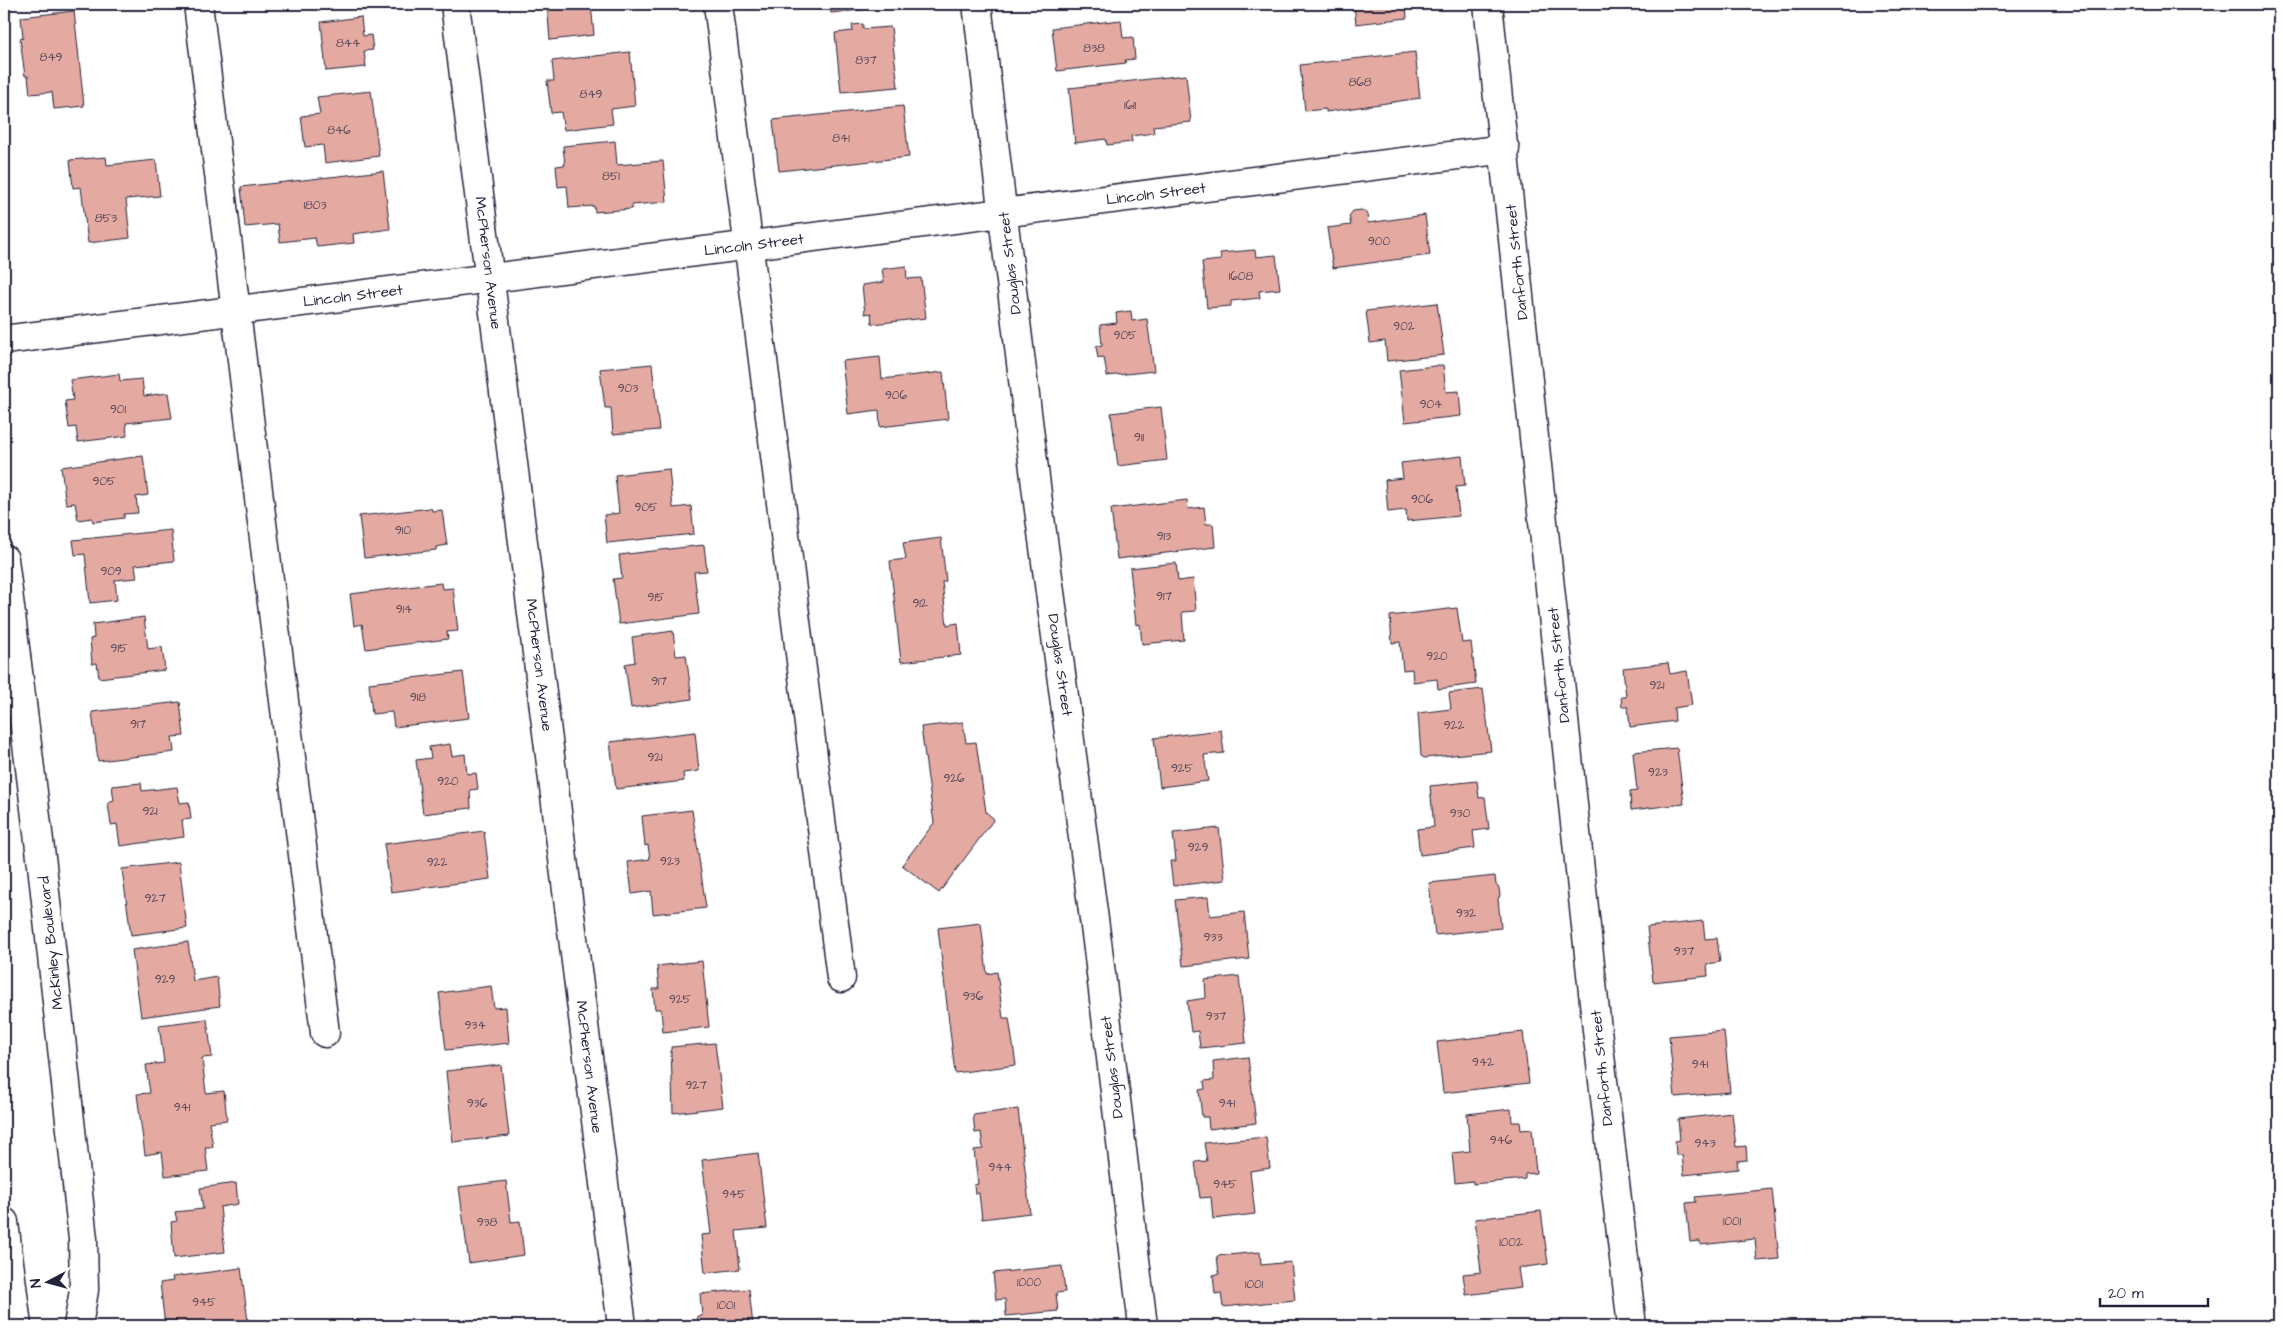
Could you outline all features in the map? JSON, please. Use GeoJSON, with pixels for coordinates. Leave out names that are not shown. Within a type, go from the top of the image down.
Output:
{"type":"FeatureCollection","features":[{"type":"Feature","properties":{"kind":"street"},"geometry":{"type":"LineString","coordinates":[[198,4],[325,1033]]}},
{"type":"Feature","properties":{"kind":"street","name":"McPherson Avenue"},"geometry":{"type":"LineString","coordinates":[[456,4],[622,1326]]}},
{"type":"Feature","properties":{"kind":"street"},"geometry":{"type":"LineString","coordinates":[[718,4],[842,978]]}},
{"type":"Feature","properties":{"kind":"street","name":"Douglas Street"},"geometry":{"type":"LineString","coordinates":[[978,4],[1039,510],[1098,949],[1143,1326]]}},
{"type":"Feature","properties":{"kind":"street","name":"Danforth Street"},"geometry":{"type":"LineString","coordinates":[[1488,4],[1505,149],[1597,1030],[1632,1326]]}},
{"type":"Feature","properties":{"kind":"street","name":"Lincoln Street"},"geometry":{"type":"LineString","coordinates":[[4,340],[1505,149]]}},
{"type":"Feature","properties":{"kind":"street","name":"McKinley Boulevard"},"geometry":{"type":"LineString","coordinates":[[4,559],[42,865],[83,1239],[84,1290],[78,1326]]}},
{"type":"Feature","properties":{"kind":"street"},"geometry":{"type":"LineString","coordinates":[[4,1222],[17,1326]]}},
{"type":"Feature","properties":{"kind":"building"},"geometry":{"type":"Polygon","coordinates":[[[547,4],[591,4],[594,35],[550,40],[547,4]]]}},
{"type":"Feature","properties":{"kind":"building"},"geometry":{"type":"Polygon","coordinates":[[[830,4],[888,4],[889,7],[831,13],[830,4]]]}},
{"type":"Feature","properties":{"kind":"building"},"geometry":{"type":"Polygon","coordinates":[[[1354,4],[1406,4],[1407,18],[1356,24],[1354,4]]]}},
{"type":"Feature","properties":{"kind":"building"},"geometry":{"type":"Polygon","coordinates":[[[74,11],[84,106],[54,109],[52,92],[30,94],[28,76],[25,76],[20,39],[23,38],[21,17],[74,11]]]}},
{"type":"Feature","properties":{"kind":"building"},"geometry":{"type":"Polygon","coordinates":[[[361,17],[363,36],[371,35],[373,50],[364,51],[366,67],[326,71],[321,22],[361,17]]]}},
{"type":"Feature","properties":{"kind":"building"},"geometry":{"type":"Polygon","coordinates":[[[1121,20],[1123,38],[1133,37],[1135,59],[1125,60],[1126,63],[1057,71],[1052,28],[1121,20]]]}},
{"type":"Feature","properties":{"kind":"building"},"geometry":{"type":"Polygon","coordinates":[[[863,24],[863,29],[891,27],[898,87],[841,92],[835,33],[853,31],[852,25],[863,24]]]}},
{"type":"Feature","properties":{"kind":"building"},"geometry":{"type":"Polygon","coordinates":[[[630,52],[635,106],[611,109],[613,124],[564,130],[561,112],[551,113],[547,81],[554,81],[552,61],[630,52]]]}},
{"type":"Feature","properties":{"kind":"building"},"geometry":{"type":"Polygon","coordinates":[[[1415,52],[1420,98],[1326,112],[1326,109],[1305,111],[1300,65],[1415,52]]]}},
{"type":"Feature","properties":{"kind":"building"},"geometry":{"type":"Polygon","coordinates":[[[1186,75],[1191,122],[1153,126],[1154,133],[1131,136],[1132,142],[1107,145],[1106,139],[1075,143],[1069,88],[1186,75]]]}},
{"type":"Feature","properties":{"kind":"building"},"geometry":{"type":"Polygon","coordinates":[[[371,91],[379,156],[325,163],[323,145],[305,147],[301,116],[320,114],[317,97],[371,91]]]}},
{"type":"Feature","properties":{"kind":"building"},"geometry":{"type":"Polygon","coordinates":[[[903,106],[909,157],[779,171],[773,120],[903,106]]]}},
{"type":"Feature","properties":{"kind":"building"},"geometry":{"type":"Polygon","coordinates":[[[615,141],[617,165],[663,161],[667,202],[632,205],[632,209],[595,212],[594,206],[569,208],[567,186],[558,187],[556,166],[565,165],[563,146],[615,141]]]}},
{"type":"Feature","properties":{"kind":"building"},"geometry":{"type":"Polygon","coordinates":[[[106,157],[107,165],[156,160],[160,196],[126,199],[130,238],[88,243],[81,187],[73,188],[70,160],[106,157]]]}},
{"type":"Feature","properties":{"kind":"building"},"geometry":{"type":"Polygon","coordinates":[[[383,171],[390,229],[353,234],[354,243],[317,247],[315,238],[280,242],[278,224],[245,227],[241,187],[383,171]]]}},
{"type":"Feature","properties":{"kind":"building"},"geometry":{"type":"Polygon","coordinates":[[[1362,210],[1367,214],[1368,223],[1425,215],[1430,255],[1333,268],[1327,228],[1351,225],[1349,216],[1353,211],[1362,210]]]}},
{"type":"Feature","properties":{"kind":"building"},"geometry":{"type":"Polygon","coordinates":[[[1255,250],[1256,257],[1276,255],[1280,289],[1259,291],[1260,298],[1231,301],[1231,306],[1207,308],[1202,262],[1221,260],[1220,253],[1255,250]]]}},
{"type":"Feature","properties":{"kind":"building"},"geometry":{"type":"Polygon","coordinates":[[[906,266],[907,279],[921,278],[926,318],[872,324],[871,313],[865,314],[862,285],[884,282],[882,269],[906,266]]]}},
{"type":"Feature","properties":{"kind":"building"},"geometry":{"type":"Polygon","coordinates":[[[1437,303],[1444,355],[1387,361],[1385,341],[1370,343],[1366,311],[1437,303]]]}},
{"type":"Feature","properties":{"kind":"building"},"geometry":{"type":"Polygon","coordinates":[[[1131,311],[1132,321],[1147,319],[1154,371],[1107,376],[1104,357],[1098,358],[1096,346],[1102,345],[1100,325],[1117,323],[1116,313],[1131,311]]]}},
{"type":"Feature","properties":{"kind":"building"},"geometry":{"type":"Polygon","coordinates":[[[880,357],[882,379],[943,372],[948,419],[880,427],[879,410],[848,414],[842,361],[880,357]]]}},
{"type":"Feature","properties":{"kind":"building"},"geometry":{"type":"Polygon","coordinates":[[[652,364],[659,430],[613,434],[611,408],[605,408],[600,369],[652,364]]]}},
{"type":"Feature","properties":{"kind":"building"},"geometry":{"type":"Polygon","coordinates":[[[1443,365],[1446,392],[1459,391],[1461,416],[1405,422],[1399,370],[1443,365]]]}},
{"type":"Feature","properties":{"kind":"building"},"geometry":{"type":"Polygon","coordinates":[[[119,374],[120,381],[142,379],[144,396],[168,393],[172,418],[126,423],[127,436],[78,442],[76,427],[69,428],[65,401],[73,400],[70,380],[119,374]]]}},
{"type":"Feature","properties":{"kind":"building"},"geometry":{"type":"Polygon","coordinates":[[[1161,407],[1167,460],[1118,466],[1111,413],[1161,407]]]}},
{"type":"Feature","properties":{"kind":"building"},"geometry":{"type":"Polygon","coordinates":[[[143,456],[148,495],[136,497],[138,513],[124,514],[124,518],[93,522],[92,518],[78,520],[75,503],[66,504],[61,467],[143,456]]]}},
{"type":"Feature","properties":{"kind":"building"},"geometry":{"type":"Polygon","coordinates":[[[1462,456],[1465,486],[1456,487],[1459,516],[1407,521],[1406,510],[1388,512],[1385,480],[1403,478],[1401,463],[1462,456]]]}},
{"type":"Feature","properties":{"kind":"building"},"geometry":{"type":"Polygon","coordinates":[[[669,469],[673,508],[691,506],[694,534],[607,543],[604,515],[619,513],[615,475],[669,469]]]}},
{"type":"Feature","properties":{"kind":"building"},"geometry":{"type":"Polygon","coordinates":[[[1187,500],[1188,509],[1204,507],[1206,524],[1213,524],[1215,547],[1117,559],[1111,509],[1187,500]]]}},
{"type":"Feature","properties":{"kind":"building"},"geometry":{"type":"Polygon","coordinates":[[[431,508],[432,511],[442,510],[447,545],[436,547],[436,550],[364,558],[359,516],[431,508]]]}},
{"type":"Feature","properties":{"kind":"building"},"geometry":{"type":"Polygon","coordinates":[[[171,530],[174,561],[135,565],[137,578],[115,580],[117,600],[90,603],[85,554],[75,555],[73,540],[171,530]]]}},
{"type":"Feature","properties":{"kind":"building"},"geometry":{"type":"Polygon","coordinates":[[[941,538],[946,581],[942,582],[947,625],[958,623],[961,655],[901,662],[890,561],[906,559],[903,543],[941,538]]]}},
{"type":"Feature","properties":{"kind":"building"},"geometry":{"type":"Polygon","coordinates":[[[704,545],[707,571],[694,572],[699,614],[619,624],[613,579],[622,578],[619,555],[704,545]]]}},
{"type":"Feature","properties":{"kind":"building"},"geometry":{"type":"Polygon","coordinates":[[[1176,563],[1178,581],[1193,579],[1196,611],[1182,612],[1184,640],[1142,644],[1140,624],[1136,625],[1130,568],[1176,563]]]}},
{"type":"Feature","properties":{"kind":"building"},"geometry":{"type":"Polygon","coordinates":[[[441,583],[442,589],[453,588],[458,631],[447,632],[448,639],[366,649],[362,624],[354,626],[350,594],[441,583]]]}},
{"type":"Feature","properties":{"kind":"building"},"geometry":{"type":"Polygon","coordinates":[[[1457,608],[1462,643],[1471,642],[1476,684],[1438,689],[1437,679],[1413,682],[1412,669],[1403,670],[1400,642],[1392,643],[1390,616],[1457,608]]]}},
{"type":"Feature","properties":{"kind":"building"},"geometry":{"type":"Polygon","coordinates":[[[144,617],[148,649],[162,647],[165,670],[99,678],[97,663],[92,664],[90,639],[94,638],[93,624],[144,617]]]}},
{"type":"Feature","properties":{"kind":"building"},"geometry":{"type":"Polygon","coordinates":[[[673,631],[676,656],[686,655],[692,699],[631,708],[625,664],[635,662],[632,637],[673,631]]]}},
{"type":"Feature","properties":{"kind":"building"},"geometry":{"type":"Polygon","coordinates":[[[1668,663],[1670,674],[1687,671],[1692,705],[1674,708],[1675,721],[1630,727],[1628,707],[1622,707],[1621,697],[1626,697],[1623,668],[1668,663]]]}},
{"type":"Feature","properties":{"kind":"building"},"geometry":{"type":"Polygon","coordinates":[[[463,672],[469,718],[394,727],[392,712],[372,714],[369,683],[463,672]]]}},
{"type":"Feature","properties":{"kind":"building"},"geometry":{"type":"Polygon","coordinates":[[[1483,689],[1491,751],[1424,758],[1421,756],[1418,713],[1451,709],[1449,693],[1483,689]]]}},
{"type":"Feature","properties":{"kind":"building"},"geometry":{"type":"Polygon","coordinates":[[[180,702],[184,736],[172,737],[174,752],[98,761],[92,712],[180,702]]]}},
{"type":"Feature","properties":{"kind":"building"},"geometry":{"type":"Polygon","coordinates":[[[963,722],[966,743],[976,742],[986,812],[994,819],[939,893],[902,865],[934,823],[921,727],[963,722]]]}},
{"type":"Feature","properties":{"kind":"building"},"geometry":{"type":"Polygon","coordinates":[[[1221,730],[1224,753],[1204,755],[1208,781],[1160,787],[1154,738],[1221,730]]]}},
{"type":"Feature","properties":{"kind":"building"},"geometry":{"type":"Polygon","coordinates":[[[695,732],[699,771],[683,773],[684,781],[616,789],[610,742],[695,732]]]}},
{"type":"Feature","properties":{"kind":"building"},"geometry":{"type":"Polygon","coordinates":[[[450,744],[452,756],[465,754],[467,774],[476,773],[478,789],[470,790],[471,808],[423,814],[416,760],[431,758],[429,747],[450,744]]]}},
{"type":"Feature","properties":{"kind":"building"},"geometry":{"type":"Polygon","coordinates":[[[1677,748],[1684,804],[1631,810],[1630,792],[1637,791],[1633,752],[1677,748]]]}},
{"type":"Feature","properties":{"kind":"building"},"geometry":{"type":"Polygon","coordinates":[[[1477,781],[1479,798],[1485,797],[1489,829],[1473,831],[1475,848],[1420,855],[1417,829],[1434,827],[1430,786],[1477,781]]]}},
{"type":"Feature","properties":{"kind":"building"},"geometry":{"type":"Polygon","coordinates":[[[141,783],[142,791],[177,787],[180,803],[189,802],[191,819],[182,820],[184,837],[120,846],[117,824],[111,825],[108,803],[114,801],[112,786],[141,783]]]}},
{"type":"Feature","properties":{"kind":"building"},"geometry":{"type":"Polygon","coordinates":[[[692,810],[706,908],[653,914],[651,891],[632,894],[628,862],[650,859],[648,845],[645,846],[642,816],[692,810]]]}},
{"type":"Feature","properties":{"kind":"building"},"geometry":{"type":"Polygon","coordinates":[[[1219,828],[1225,880],[1173,886],[1170,861],[1176,861],[1173,833],[1219,828]]]}},
{"type":"Feature","properties":{"kind":"building"},"geometry":{"type":"Polygon","coordinates":[[[484,831],[490,879],[391,892],[384,844],[484,831]]]}},
{"type":"Feature","properties":{"kind":"building"},"geometry":{"type":"Polygon","coordinates":[[[179,862],[187,928],[131,935],[122,869],[179,862]]]}},
{"type":"Feature","properties":{"kind":"building"},"geometry":{"type":"Polygon","coordinates":[[[1495,876],[1500,896],[1498,899],[1501,928],[1435,935],[1429,883],[1495,876]]]}},
{"type":"Feature","properties":{"kind":"building"},"geometry":{"type":"Polygon","coordinates":[[[1208,897],[1210,916],[1244,912],[1249,959],[1183,966],[1175,900],[1208,897]]]}},
{"type":"Feature","properties":{"kind":"building"},"geometry":{"type":"Polygon","coordinates":[[[1703,921],[1705,939],[1717,938],[1720,962],[1707,964],[1708,976],[1653,982],[1647,927],[1703,921]]]}},
{"type":"Feature","properties":{"kind":"building"},"geometry":{"type":"Polygon","coordinates":[[[981,923],[987,974],[997,972],[1003,1018],[1009,1018],[1016,1065],[955,1073],[938,928],[981,923]]]}},
{"type":"Feature","properties":{"kind":"building"},"geometry":{"type":"Polygon","coordinates":[[[188,942],[193,981],[217,977],[220,1006],[141,1017],[132,950],[188,942]]]}},
{"type":"Feature","properties":{"kind":"building"},"geometry":{"type":"Polygon","coordinates":[[[702,961],[709,1027],[663,1032],[661,1009],[655,1009],[653,989],[659,989],[657,966],[702,961]]]}},
{"type":"Feature","properties":{"kind":"building"},"geometry":{"type":"Polygon","coordinates":[[[1239,976],[1246,1043],[1200,1048],[1198,1031],[1191,1032],[1187,1001],[1206,998],[1205,980],[1239,976]]]}},
{"type":"Feature","properties":{"kind":"building"},"geometry":{"type":"Polygon","coordinates":[[[491,986],[494,1008],[506,1007],[509,1043],[446,1050],[439,993],[491,986]]]}},
{"type":"Feature","properties":{"kind":"building"},"geometry":{"type":"Polygon","coordinates":[[[207,1019],[212,1057],[202,1058],[206,1093],[224,1091],[227,1120],[209,1122],[213,1147],[205,1147],[208,1171],[165,1176],[162,1152],[145,1155],[137,1094],[150,1093],[146,1065],[164,1063],[159,1025],[207,1019]]]}},
{"type":"Feature","properties":{"kind":"building"},"geometry":{"type":"Polygon","coordinates":[[[1724,1031],[1730,1092],[1675,1097],[1669,1036],[1724,1031]]]}},
{"type":"Feature","properties":{"kind":"building"},"geometry":{"type":"Polygon","coordinates":[[[1523,1032],[1529,1083],[1443,1093],[1437,1042],[1523,1032]]]}},
{"type":"Feature","properties":{"kind":"building"},"geometry":{"type":"Polygon","coordinates":[[[715,1043],[723,1107],[673,1113],[671,1047],[715,1043]]]}},
{"type":"Feature","properties":{"kind":"building"},"geometry":{"type":"Polygon","coordinates":[[[1248,1057],[1256,1123],[1209,1129],[1208,1117],[1202,1117],[1199,1090],[1205,1089],[1204,1081],[1214,1080],[1213,1061],[1248,1057]]]}},
{"type":"Feature","properties":{"kind":"building"},"geometry":{"type":"Polygon","coordinates":[[[501,1065],[509,1136],[453,1142],[446,1071],[501,1065]]]}},
{"type":"Feature","properties":{"kind":"building"},"geometry":{"type":"Polygon","coordinates":[[[1018,1109],[1030,1213],[982,1219],[979,1193],[975,1194],[974,1185],[978,1184],[974,1150],[983,1149],[981,1132],[975,1133],[973,1115],[1018,1109]]]}},
{"type":"Feature","properties":{"kind":"building"},"geometry":{"type":"Polygon","coordinates":[[[1511,1109],[1512,1122],[1520,1122],[1521,1130],[1532,1129],[1536,1173],[1525,1174],[1525,1179],[1473,1184],[1473,1181],[1455,1183],[1452,1153],[1470,1151],[1467,1114],[1511,1109]]]}},
{"type":"Feature","properties":{"kind":"building"},"geometry":{"type":"Polygon","coordinates":[[[1732,1113],[1736,1147],[1746,1146],[1747,1160],[1737,1161],[1738,1169],[1684,1175],[1682,1155],[1676,1155],[1675,1141],[1680,1140],[1678,1119],[1732,1113]]]}},
{"type":"Feature","properties":{"kind":"building"},"geometry":{"type":"Polygon","coordinates":[[[1266,1137],[1270,1168],[1250,1171],[1255,1214],[1213,1219],[1211,1197],[1200,1198],[1195,1162],[1207,1161],[1204,1143],[1266,1137]]]}},
{"type":"Feature","properties":{"kind":"building"},"geometry":{"type":"Polygon","coordinates":[[[758,1153],[767,1228],[736,1231],[740,1269],[705,1273],[701,1235],[711,1234],[702,1160],[758,1153]]]}},
{"type":"Feature","properties":{"kind":"building"},"geometry":{"type":"Polygon","coordinates":[[[506,1181],[511,1222],[520,1221],[524,1255],[469,1263],[459,1187],[506,1181]]]}},
{"type":"Feature","properties":{"kind":"building"},"geometry":{"type":"Polygon","coordinates":[[[236,1183],[238,1204],[220,1207],[225,1252],[174,1258],[171,1222],[177,1221],[175,1212],[203,1209],[200,1188],[236,1183]]]}},
{"type":"Feature","properties":{"kind":"building"},"geometry":{"type":"Polygon","coordinates":[[[1772,1189],[1779,1259],[1757,1261],[1755,1239],[1700,1245],[1700,1241],[1690,1242],[1686,1203],[1696,1202],[1695,1197],[1772,1189]]]}},
{"type":"Feature","properties":{"kind":"building"},"geometry":{"type":"Polygon","coordinates":[[[1541,1211],[1548,1264],[1518,1268],[1521,1288],[1466,1295],[1463,1274],[1481,1272],[1475,1219],[1541,1211]]]}},
{"type":"Feature","properties":{"kind":"building"},"geometry":{"type":"Polygon","coordinates":[[[1260,1252],[1261,1265],[1291,1262],[1295,1300],[1223,1307],[1221,1293],[1215,1294],[1213,1275],[1219,1274],[1217,1256],[1260,1252]]]}},
{"type":"Feature","properties":{"kind":"building"},"geometry":{"type":"Polygon","coordinates":[[[1062,1266],[1065,1292],[1056,1293],[1058,1311],[1006,1316],[1005,1299],[996,1300],[993,1273],[1062,1266]]]}},
{"type":"Feature","properties":{"kind":"building"},"geometry":{"type":"Polygon","coordinates":[[[241,1268],[248,1321],[229,1324],[229,1326],[165,1326],[160,1283],[173,1281],[172,1277],[241,1268]]]}},
{"type":"Feature","properties":{"kind":"building"},"geometry":{"type":"Polygon","coordinates":[[[749,1289],[753,1326],[699,1326],[697,1316],[702,1316],[700,1294],[749,1289]]]}}]}
